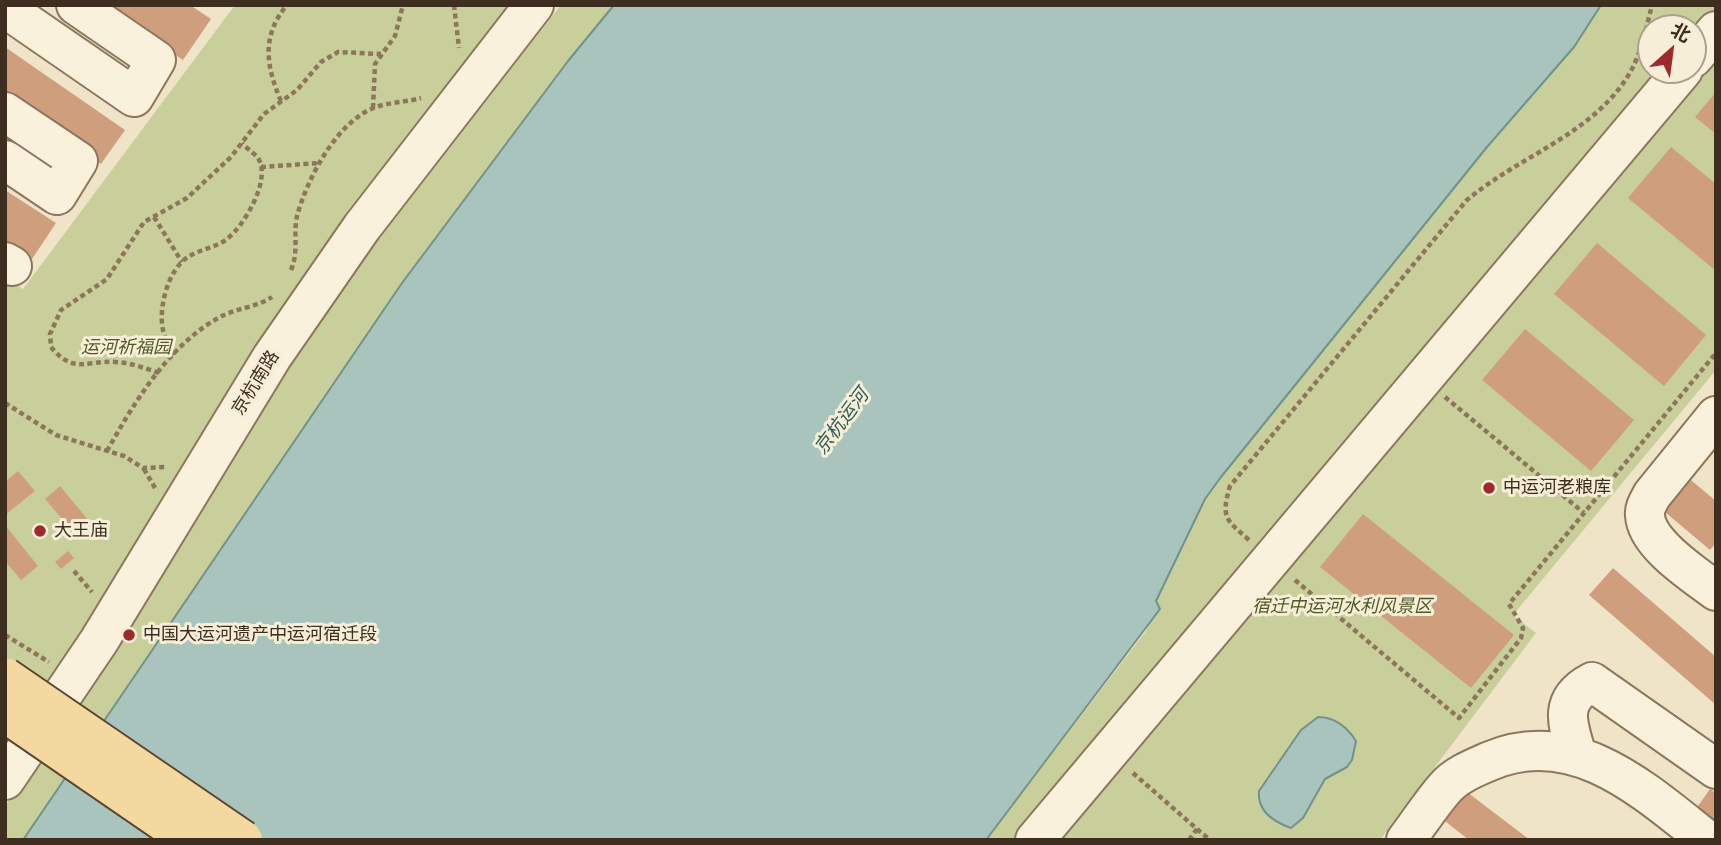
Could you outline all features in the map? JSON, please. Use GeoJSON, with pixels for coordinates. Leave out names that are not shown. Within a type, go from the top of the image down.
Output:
{"type":"FeatureCollection","features":[{"type":"Feature","properties":{"kind":"main road"},"geometry":{"type":"LineString","coordinates":[[5,677],[243,840]]}},
{"type":"Feature","properties":{"kind":"main road"},"geometry":{"type":"LineString","coordinates":[[5,713],[190,840]]}},
{"type":"Feature","properties":{"kind":"street"},"geometry":{"type":"LineString","coordinates":[[5,8],[134,97],[156,60],[75,5]]}},
{"type":"Feature","properties":{"kind":"street","name":"京杭南路"},"geometry":{"type":"LineString","coordinates":[[5,780],[74,677],[272,357],[362,228],[534,5]]}},
{"type":"Feature","properties":{"kind":"street"},"geometry":{"type":"LineString","coordinates":[[1035,840],[1671,84]]}},
{"type":"Feature","properties":{"kind":"street"},"geometry":{"type":"LineString","coordinates":[[5,112],[78,161],[57,195],[5,160]]}},
{"type":"Feature","properties":{"kind":"street"},"geometry":{"type":"LineString","coordinates":[[1715,418],[1652,495],[1645,508],[1644,518],[1648,528],[1668,554],[1716,591]]}},
{"type":"Feature","properties":{"kind":"street"},"geometry":{"type":"LineString","coordinates":[[1577,755],[1567,723],[1569,704],[1579,689],[1592,682],[1716,769]]}},
{"type":"Feature","properties":{"kind":"street"},"geometry":{"type":"LineString","coordinates":[[1406,840],[1446,786],[1469,770],[1504,755],[1539,749],[1577,755],[1618,773],[1707,840]]}},
{"type":"Feature","properties":{"kind":"path"},"geometry":{"type":"LineString","coordinates":[[281,101],[270,76],[267,54],[277,20],[288,5]]}},
{"type":"Feature","properties":{"kind":"path"},"geometry":{"type":"LineString","coordinates":[[373,108],[373,75],[381,54],[395,36],[403,5]]}},
{"type":"Feature","properties":{"kind":"path"},"geometry":{"type":"LineString","coordinates":[[454,5],[458,23],[458,53]]}},
{"type":"Feature","properties":{"kind":"path"},"geometry":{"type":"LineString","coordinates":[[1652,5],[1633,67],[1609,101],[1581,126],[1492,178],[1466,201],[1230,486],[1223,509],[1229,523],[1459,718],[1521,638],[1522,628],[1509,604],[1716,353]]}},
{"type":"Feature","properties":{"kind":"path"},"geometry":{"type":"LineString","coordinates":[[159,373],[115,362],[79,366],[61,359],[51,348],[50,334],[61,310],[107,279],[135,232],[154,217],[187,198],[241,143],[264,114],[296,90],[330,55],[358,51],[381,54]]}},
{"type":"Feature","properties":{"kind":"path"},"geometry":{"type":"LineString","coordinates":[[289,276],[294,263],[298,216],[319,163],[351,123],[373,108],[421,98],[428,93]]}},
{"type":"Feature","properties":{"kind":"path"},"geometry":{"type":"LineString","coordinates":[[174,355],[163,333],[161,319],[170,281],[181,262],[217,246],[238,229],[255,200],[261,167],[258,158],[241,143]]}},
{"type":"Feature","properties":{"kind":"path"},"geometry":{"type":"LineString","coordinates":[[261,167],[319,163]]}},
{"type":"Feature","properties":{"kind":"path"},"geometry":{"type":"LineString","coordinates":[[154,217],[181,262]]}},
{"type":"Feature","properties":{"kind":"path"},"geometry":{"type":"LineString","coordinates":[[107,451],[135,402],[198,331],[221,316],[259,304],[275,294]]}},
{"type":"Feature","properties":{"kind":"path"},"geometry":{"type":"LineString","coordinates":[[1423,379],[1584,513]]}},
{"type":"Feature","properties":{"kind":"path"},"geometry":{"type":"LineString","coordinates":[[5,403],[56,435],[107,451],[143,468],[163,469],[213,452]]}},
{"type":"Feature","properties":{"kind":"path"},"geometry":{"type":"LineString","coordinates":[[5,635],[74,677]]}},
{"type":"Feature","properties":{"kind":"path"},"geometry":{"type":"LineString","coordinates":[[1108,752],[1210,840]]}},
{"type":"Feature","properties":{"kind":"path"},"geometry":{"type":"LineString","coordinates":[[1189,840],[1197,829]]}},
{"type":"Feature","properties":{"kind":"green space","name":"运河祈福园"},"geometry":{"type":"Polygon","coordinates":[[[235,5],[519,5],[5,768],[5,278],[23,289],[235,5]]]}},
{"type":"Feature","properties":{"kind":"green space"},"geometry":{"type":"Polygon","coordinates":[[[561,5],[614,5],[568,61],[402,283],[23,840],[5,840],[5,806],[103,663],[249,422],[380,232],[561,5]]]}},
{"type":"Feature","properties":{"kind":"green space","name":"宿迁中运河水利风景区"},"geometry":{"type":"Polygon","coordinates":[[[1601,5],[1716,5],[1716,370],[1513,615],[1536,633],[1380,840],[986,840],[1146,631],[1177,551],[1221,477],[1487,147],[1574,47],[1601,5]]]}},
{"type":"Feature","properties":{"kind":"water","name":"京杭运河"},"geometry":{"type":"Polygon","coordinates":[[[614,5],[1601,5],[1574,47],[1487,147],[1221,477],[1205,499],[1156,601],[1160,609],[986,840],[23,840],[402,283],[568,61],[614,5]]]}},
{"type":"Feature","properties":{"kind":"water"},"geometry":{"type":"Polygon","coordinates":[[[1318,717],[1335,721],[1345,727],[1356,741],[1352,760],[1347,767],[1325,779],[1303,818],[1291,828],[1268,815],[1261,804],[1259,791],[1301,730],[1318,717]]]}},
{"type":"Feature","properties":{"kind":"building"},"geometry":{"type":"Polygon","coordinates":[[[102,5],[190,5],[211,19],[183,60],[102,5]]]}},
{"type":"Feature","properties":{"kind":"building"},"geometry":{"type":"Polygon","coordinates":[[[5,47],[125,130],[101,164],[5,97],[5,47]]]}},
{"type":"Feature","properties":{"kind":"building"},"geometry":{"type":"Polygon","coordinates":[[[1716,92],[1716,134],[1695,117],[1716,92]]]}},
{"type":"Feature","properties":{"kind":"building"},"geometry":{"type":"Polygon","coordinates":[[[1671,147],[1716,184],[1716,271],[1628,198],[1671,147]]]}},
{"type":"Feature","properties":{"kind":"building"},"geometry":{"type":"Polygon","coordinates":[[[5,190],[56,223],[32,259],[5,242],[5,190]]]}},
{"type":"Feature","properties":{"kind":"building"},"geometry":{"type":"Polygon","coordinates":[[[1597,243],[1706,335],[1664,386],[1554,294],[1597,243]]]}},
{"type":"Feature","properties":{"kind":"building"},"geometry":{"type":"Polygon","coordinates":[[[1525,329],[1634,420],[1591,471],[1482,380],[1525,329]]]}},
{"type":"Feature","properties":{"kind":"building"},"geometry":{"type":"Polygon","coordinates":[[[18,471],[35,491],[5,515],[5,482],[18,471]]]}},
{"type":"Feature","properties":{"kind":"building"},"geometry":{"type":"Polygon","coordinates":[[[1686,476],[1716,501],[1716,543],[1710,550],[1659,507],[1686,476]]]}},
{"type":"Feature","properties":{"kind":"building"},"geometry":{"type":"Polygon","coordinates":[[[60,486],[89,521],[74,533],[45,499],[60,486]]]}},
{"type":"Feature","properties":{"kind":"building"},"geometry":{"type":"Polygon","coordinates":[[[1363,514],[1514,635],[1471,688],[1320,567],[1363,514]]]}},
{"type":"Feature","properties":{"kind":"building"},"geometry":{"type":"Polygon","coordinates":[[[5,525],[38,566],[21,580],[5,561],[5,525]]]}},
{"type":"Feature","properties":{"kind":"building"},"geometry":{"type":"Polygon","coordinates":[[[68,551],[74,558],[61,569],[55,562],[68,551]]]}},
{"type":"Feature","properties":{"kind":"building"},"geometry":{"type":"Polygon","coordinates":[[[1613,568],[1716,657],[1716,705],[1589,595],[1613,568]]]}},
{"type":"Feature","properties":{"kind":"building"},"geometry":{"type":"Polygon","coordinates":[[[1463,789],[1530,840],[1469,840],[1441,818],[1463,789]]]}},
{"type":"Feature","properties":{"kind":"building"},"geometry":{"type":"Polygon","coordinates":[[[1710,789],[1716,793],[1716,829],[1693,813],[1710,789]]]}},
{"type":"Feature","properties":{"kind":"place","name":"中运河老粮库"},"geometry":{"type":"Point","coordinates":[1489,488]}},
{"type":"Feature","properties":{"kind":"place","name":"大王庙"},"geometry":{"type":"Point","coordinates":[40,531]}},
{"type":"Feature","properties":{"kind":"place","name":"中国大运河遗产中运河宿迁段"},"geometry":{"type":"Point","coordinates":[129,635]}}]}
